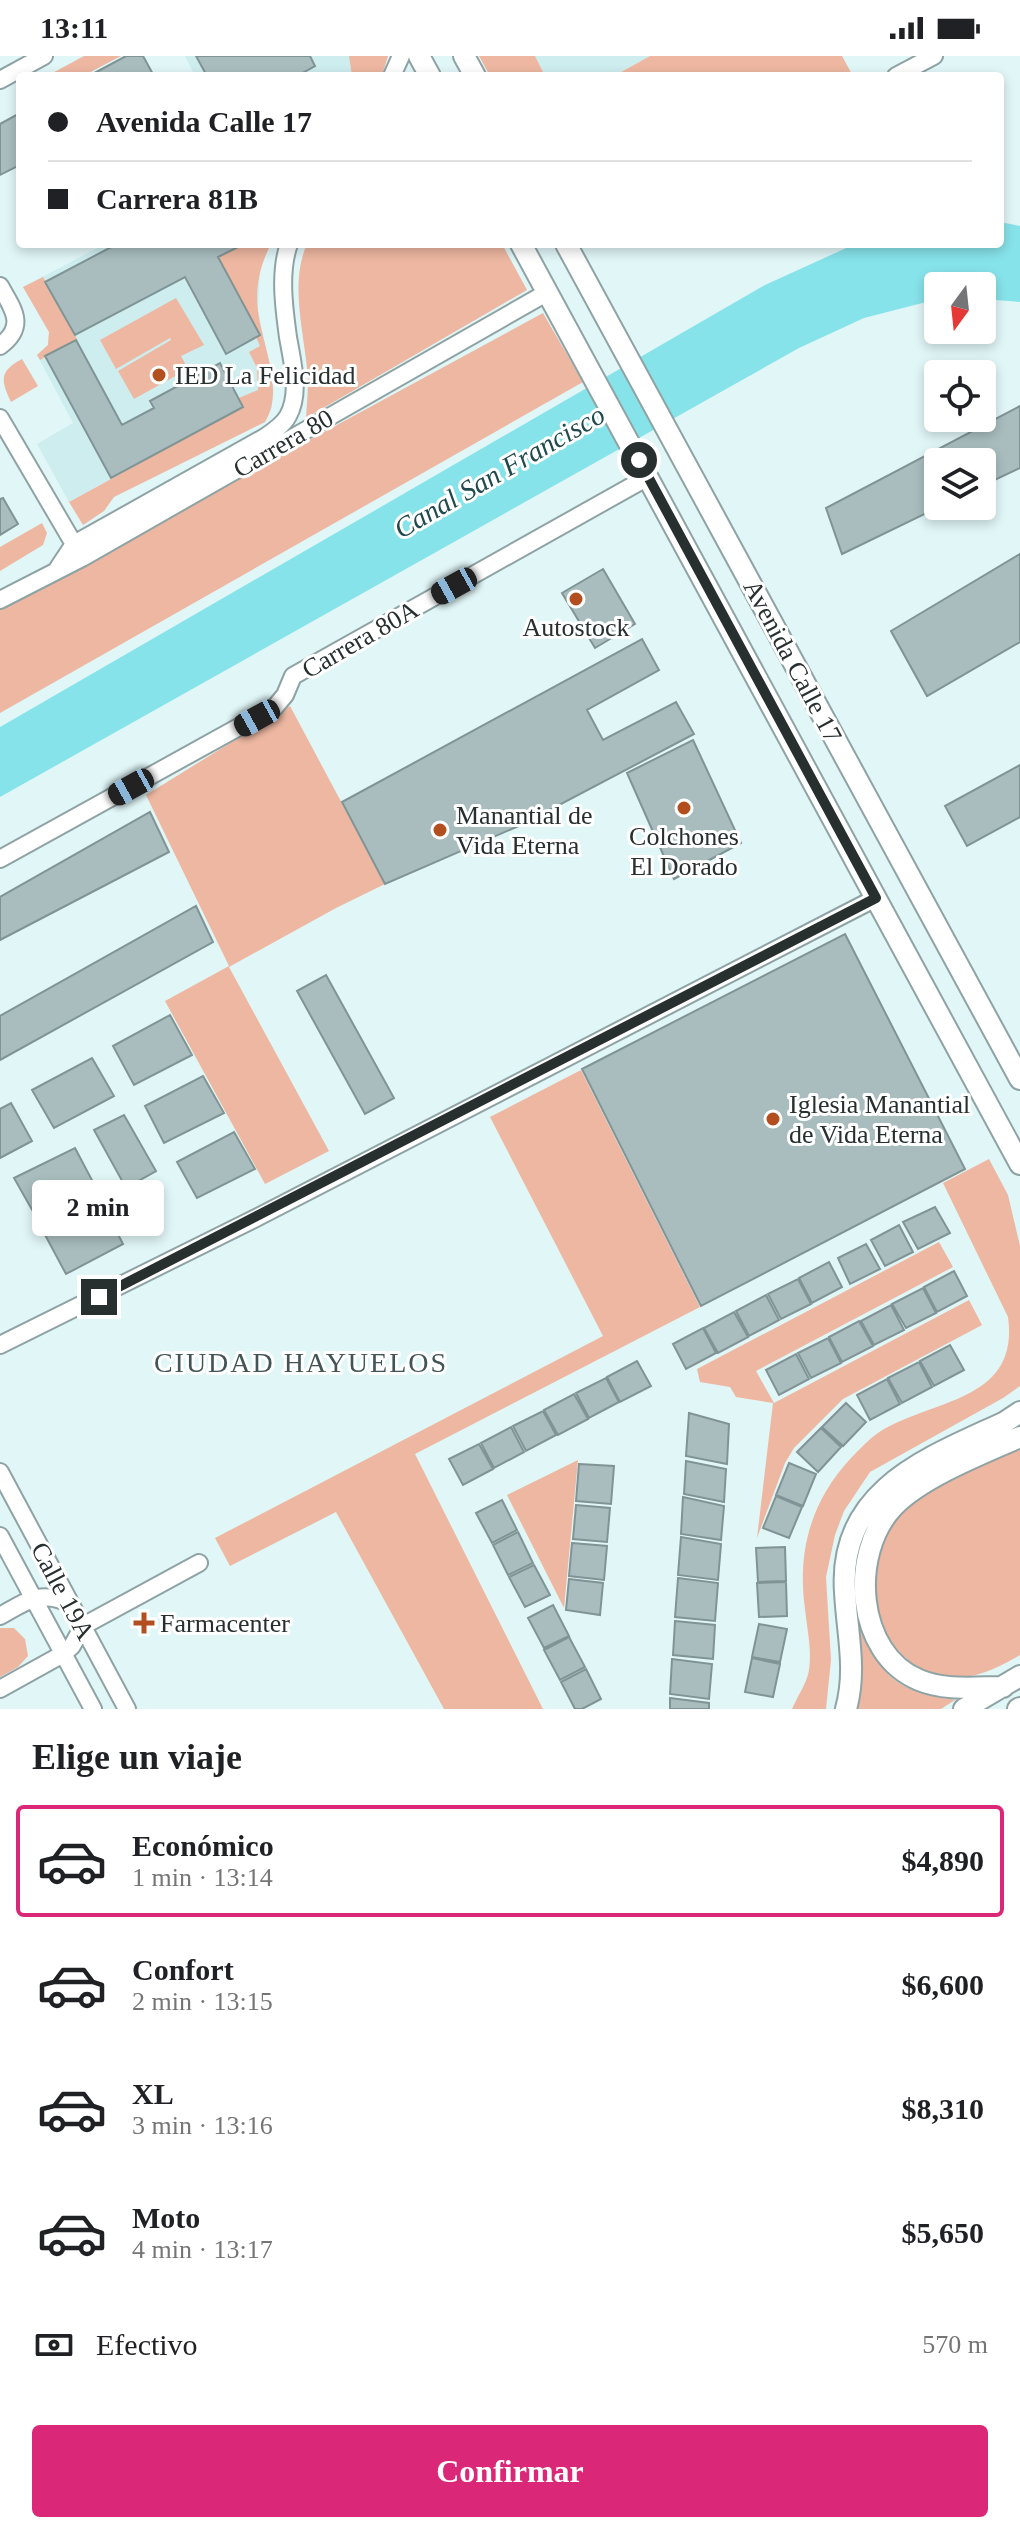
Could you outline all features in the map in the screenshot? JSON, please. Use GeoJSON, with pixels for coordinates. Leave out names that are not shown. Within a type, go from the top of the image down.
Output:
{"type":"FeatureCollection","features":[{"type":"Feature","properties":{"kind":"main road","name":"Avenida Calle 17"},"geometry":{"type":"LineString","coordinates":[[523,248],[1020,1164]]}},
{"type":"Feature","properties":{"kind":"main road","name":"Avenida Calle 17"},"geometry":{"type":"LineString","coordinates":[[573,248],[627,356],[1020,1079]]}},
{"type":"Feature","properties":{"kind":"main road"},"geometry":{"type":"LineString","coordinates":[[846,1709],[852,1667],[845,1579],[848,1552],[860,1521],[885,1487],[908,1469],[1020,1412]]}},
{"type":"Feature","properties":{"kind":"main road"},"geometry":{"type":"LineString","coordinates":[[1012,1681],[947,1687],[919,1680],[906,1673],[885,1651],[876,1636],[863,1585],[866,1564],[879,1526],[901,1499],[966,1462],[1020,1437]]}},
{"type":"Feature","properties":{"kind":"main road"},"geometry":{"type":"LineString","coordinates":[[964,1709],[1012,1681]]}},
{"type":"Feature","properties":{"kind":"street"},"geometry":{"type":"LineString","coordinates":[[0,80],[44,56]]}},
{"type":"Feature","properties":{"kind":"street"},"geometry":{"type":"LineString","coordinates":[[904,72],[934,56]]}},
{"type":"Feature","properties":{"kind":"street","name":"Carrera 80"},"geometry":{"type":"LineString","coordinates":[[0,600],[58,568],[78,551],[265,437],[289,415],[295,377],[284,297],[288,248]]}},
{"type":"Feature","properties":{"kind":"street"},"geometry":{"type":"LineString","coordinates":[[0,286],[16,318],[10,338],[0,346]]}},
{"type":"Feature","properties":{"kind":"street","name":"Carrera 80"},"geometry":{"type":"LineString","coordinates":[[78,551],[548,292]]}},
{"type":"Feature","properties":{"kind":"street"},"geometry":{"type":"LineString","coordinates":[[0,418],[78,551]]}},
{"type":"Feature","properties":{"kind":"street","name":"Carrera 80A"},"geometry":{"type":"LineString","coordinates":[[0,859],[275,707],[285,695],[293,676],[644,469]]}},
{"type":"Feature","properties":{"kind":"street"},"geometry":{"type":"LineString","coordinates":[[0,1345],[267,1212],[876,898]]}},
{"type":"Feature","properties":{"kind":"street","name":"Calle 19A"},"geometry":{"type":"LineString","coordinates":[[0,1472],[127,1709]]}},
{"type":"Feature","properties":{"kind":"street","name":"Calle 19A"},"geometry":{"type":"LineString","coordinates":[[0,1536],[93,1709]]}},
{"type":"Feature","properties":{"kind":"street"},"geometry":{"type":"LineString","coordinates":[[0,1689],[63,1654],[72,1646],[83,1626],[199,1563]]}},
{"type":"Feature","properties":{"kind":"street"},"geometry":{"type":"LineString","coordinates":[[0,1616],[33,1597],[52,1596],[71,1604]]}},
{"type":"Feature","properties":{"kind":"shaded area"},"geometry":{"type":"Polygon","coordinates":[[[84,56],[121,56],[91,72],[54,72],[84,56]]]}},
{"type":"Feature","properties":{"kind":"shaded area"},"geometry":{"type":"Polygon","coordinates":[[[185,56],[349,56],[351,72],[193,72],[185,56]]]}},
{"type":"Feature","properties":{"kind":"shaded area"},"geometry":{"type":"Polygon","coordinates":[[[349,56],[388,56],[383,72],[351,72],[349,56]]]}},
{"type":"Feature","properties":{"kind":"shaded area"},"geometry":{"type":"Polygon","coordinates":[[[479,56],[535,56],[543,72],[488,72],[479,56]]]}},
{"type":"Feature","properties":{"kind":"shaded area"},"geometry":{"type":"Polygon","coordinates":[[[534,56],[650,56],[621,72],[543,72],[534,56]]]}},
{"type":"Feature","properties":{"kind":"shaded area"},"geometry":{"type":"Polygon","coordinates":[[[650,56],[842,56],[851,72],[621,72],[650,56]]]}},
{"type":"Feature","properties":{"kind":"shaded area","name":"IED La Felicidad"},"geometry":{"type":"Polygon","coordinates":[[[97,248],[248,248],[260,270],[258,310],[270,370],[272,407],[265,422],[105,482],[69,502],[37,444],[73,423],[37,355],[48,345],[49,332],[23,287],[97,248]]]}},
{"type":"Feature","properties":{"kind":"shaded area"},"geometry":{"type":"Polygon","coordinates":[[[236,248],[269,248],[261,268],[257,293],[260,324],[273,382],[271,409],[265,422],[114,497],[104,511],[83,525],[69,502],[243,407],[239,398],[258,390],[257,368],[249,352],[260,346],[256,337],[260,335],[218,257],[236,248]]]}},
{"type":"Feature","properties":{"kind":"shaded area"},"geometry":{"type":"Polygon","coordinates":[[[306,248],[504,248],[527,290],[306,418],[308,374],[298,289],[306,248]]]}},
{"type":"Feature","properties":{"kind":"shaded area"},"geometry":{"type":"Polygon","coordinates":[[[43,277],[77,339],[40,360],[37,355],[48,345],[49,332],[23,287],[43,277]]]}},
{"type":"Feature","properties":{"kind":"shaded area"},"geometry":{"type":"Polygon","coordinates":[[[176,298],[204,345],[181,356],[188,369],[134,399],[118,371],[170,338],[116,369],[100,340],[176,298]]]}},
{"type":"Feature","properties":{"kind":"shaded area"},"geometry":{"type":"Polygon","coordinates":[[[543,313],[583,382],[0,713],[0,608],[543,313]]]}},
{"type":"Feature","properties":{"kind":"shaded area"},"geometry":{"type":"Polygon","coordinates":[[[22,359],[38,386],[11,402],[4,376],[22,359]]]}},
{"type":"Feature","properties":{"kind":"shaded area"},"geometry":{"type":"Polygon","coordinates":[[[42,523],[47,533],[43,545],[0,571],[0,547],[42,523]]]}},
{"type":"Feature","properties":{"kind":"shaded area"},"geometry":{"type":"Polygon","coordinates":[[[290,706],[385,884],[229,967],[329,1151],[265,1184],[165,1001],[229,966],[146,795],[290,706]]]}},
{"type":"Feature","properties":{"kind":"shaded area"},"geometry":{"type":"Polygon","coordinates":[[[581,1070],[700,1307],[415,1454],[543,1709],[444,1709],[336,1512],[230,1566],[215,1538],[603,1336],[490,1117],[581,1070]]]}},
{"type":"Feature","properties":{"kind":"shaded area"},"geometry":{"type":"Polygon","coordinates":[[[989,1159],[1008,1195],[1020,1246],[1020,1386],[870,1472],[844,1511],[826,1577],[831,1660],[826,1709],[792,1709],[806,1680],[810,1662],[803,1588],[805,1547],[826,1492],[851,1458],[878,1433],[986,1383],[1000,1367],[1008,1345],[1008,1317],[943,1183],[989,1159]]]}},
{"type":"Feature","properties":{"kind":"shaded area"},"geometry":{"type":"Polygon","coordinates":[[[939,1242],[953,1267],[756,1371],[774,1403],[969,1300],[982,1325],[843,1399],[794,1448],[785,1463],[757,1538],[773,1403],[736,1397],[730,1387],[700,1382],[697,1369],[939,1242]]]}},
{"type":"Feature","properties":{"kind":"shaded area"},"geometry":{"type":"Polygon","coordinates":[[[1020,1447],[1020,1655],[990,1670],[965,1677],[937,1675],[905,1657],[883,1627],[872,1590],[875,1558],[897,1515],[920,1496],[1020,1447]]]}},
{"type":"Feature","properties":{"kind":"shaded area"},"geometry":{"type":"Polygon","coordinates":[[[578,1460],[564,1608],[507,1495],[578,1460]]]}},
{"type":"Feature","properties":{"kind":"shaded area"},"geometry":{"type":"Polygon","coordinates":[[[860,1625],[877,1659],[894,1679],[918,1692],[955,1700],[941,1709],[855,1709],[862,1664],[860,1625]]]}},
{"type":"Feature","properties":{"kind":"shaded area"},"geometry":{"type":"Polygon","coordinates":[[[0,1628],[14,1628],[25,1639],[28,1656],[18,1667],[0,1677],[0,1628]]]}},
{"type":"Feature","properties":{"kind":"water","name":"Canal San Francisco"},"geometry":{"type":"Polygon","coordinates":[[[1004,223],[1020,226],[1020,302],[996,300],[996,272],[924,272],[924,303],[864,318],[799,348],[0,797],[0,727],[765,285],[846,248],[1004,248],[1004,223]]]}},
{"type":"Feature","properties":{"kind":"building"},"geometry":{"type":"Polygon","coordinates":[[[126,56],[143,56],[152,72],[96,72],[126,56]]]}},
{"type":"Feature","properties":{"kind":"building"},"geometry":{"type":"Polygon","coordinates":[[[196,56],[310,56],[315,66],[304,72],[205,72],[196,56]]]}},
{"type":"Feature","properties":{"kind":"building"},"geometry":{"type":"Polygon","coordinates":[[[16,115],[16,167],[0,175],[0,124],[16,115]]]}},
{"type":"Feature","properties":{"kind":"building"},"geometry":{"type":"Polygon","coordinates":[[[109,248],[236,248],[218,257],[260,335],[226,354],[185,277],[75,335],[45,282],[109,248]]]}},
{"type":"Feature","properties":{"kind":"building"},"geometry":{"type":"Polygon","coordinates":[[[76,340],[122,425],[154,408],[150,401],[220,363],[243,407],[111,478],[45,356],[76,340]]]}},
{"type":"Feature","properties":{"kind":"building"},"geometry":{"type":"Polygon","coordinates":[[[1020,406],[1020,468],[996,479],[996,448],[940,448],[971,432],[996,432],[996,419],[1020,406]]]}},
{"type":"Feature","properties":{"kind":"building"},"geometry":{"type":"Polygon","coordinates":[[[924,456],[924,514],[842,554],[826,508],[924,456]]]}},
{"type":"Feature","properties":{"kind":"building"},"geometry":{"type":"Polygon","coordinates":[[[3,498],[18,524],[0,535],[0,499],[3,498]]]}},
{"type":"Feature","properties":{"kind":"building"},"geometry":{"type":"Polygon","coordinates":[[[1020,554],[1020,642],[927,696],[891,631],[1020,554]]]}},
{"type":"Feature","properties":{"kind":"building"},"geometry":{"type":"Polygon","coordinates":[[[603,569],[635,624],[595,648],[562,593],[603,569]]]}},
{"type":"Feature","properties":{"kind":"building"},"geometry":{"type":"Polygon","coordinates":[[[642,639],[659,670],[587,710],[603,740],[676,702],[694,734],[521,825],[385,884],[342,802],[642,639]]]}},
{"type":"Feature","properties":{"kind":"building","name":"Colchones El Dorado"},"geometry":{"type":"Polygon","coordinates":[[[693,740],[741,843],[674,879],[627,773],[693,740]]]}},
{"type":"Feature","properties":{"kind":"building"},"geometry":{"type":"Polygon","coordinates":[[[1020,765],[1020,817],[967,846],[945,806],[1020,765]]]}},
{"type":"Feature","properties":{"kind":"building"},"geometry":{"type":"Polygon","coordinates":[[[150,812],[169,852],[0,940],[0,897],[150,812]]]}},
{"type":"Feature","properties":{"kind":"building"},"geometry":{"type":"Polygon","coordinates":[[[196,906],[213,942],[0,1060],[0,1016],[196,906]]]}},
{"type":"Feature","properties":{"kind":"building","name":"Iglesia Manantial de Vida Eterna"},"geometry":{"type":"Polygon","coordinates":[[[845,934],[965,1169],[701,1306],[582,1069],[845,934]]]}},
{"type":"Feature","properties":{"kind":"building"},"geometry":{"type":"Polygon","coordinates":[[[326,975],[394,1098],[365,1114],[297,991],[326,975]]]}},
{"type":"Feature","properties":{"kind":"building"},"geometry":{"type":"Polygon","coordinates":[[[170,1015],[192,1055],[134,1085],[113,1046],[170,1015]]]}},
{"type":"Feature","properties":{"kind":"building"},"geometry":{"type":"Polygon","coordinates":[[[92,1058],[114,1096],[54,1128],[32,1090],[92,1058]]]}},
{"type":"Feature","properties":{"kind":"building"},"geometry":{"type":"Polygon","coordinates":[[[203,1076],[224,1113],[164,1143],[145,1106],[203,1076]]]}},
{"type":"Feature","properties":{"kind":"building"},"geometry":{"type":"Polygon","coordinates":[[[11,1103],[32,1141],[0,1158],[0,1109],[11,1103]]]}},
{"type":"Feature","properties":{"kind":"building"},"geometry":{"type":"Polygon","coordinates":[[[124,1115],[156,1171],[126,1188],[94,1130],[124,1115]]]}},
{"type":"Feature","properties":{"kind":"building"},"geometry":{"type":"Polygon","coordinates":[[[234,1132],[255,1169],[197,1198],[177,1162],[234,1132]]]}},
{"type":"Feature","properties":{"kind":"building"},"geometry":{"type":"Polygon","coordinates":[[[75,1148],[94,1184],[35,1215],[14,1178],[75,1148]]]}},
{"type":"Feature","properties":{"kind":"building"},"geometry":{"type":"Polygon","coordinates":[[[102,1203],[123,1244],[66,1274],[44,1233],[102,1203]]]}},
{"type":"Feature","properties":{"kind":"building"},"geometry":{"type":"Polygon","coordinates":[[[935,1207],[950,1233],[918,1249],[903,1222],[935,1207]]]}},
{"type":"Feature","properties":{"kind":"building"},"geometry":{"type":"Polygon","coordinates":[[[899,1225],[913,1252],[885,1266],[871,1240],[899,1225]]]}},
{"type":"Feature","properties":{"kind":"building"},"geometry":{"type":"Polygon","coordinates":[[[866,1244],[880,1269],[850,1284],[838,1258],[866,1244]]]}},
{"type":"Feature","properties":{"kind":"building"},"geometry":{"type":"Polygon","coordinates":[[[829,1262],[842,1287],[812,1303],[799,1278],[829,1262]]]}},
{"type":"Feature","properties":{"kind":"building"},"geometry":{"type":"Polygon","coordinates":[[[954,1271],[967,1296],[937,1312],[924,1287],[954,1271]]]}},
{"type":"Feature","properties":{"kind":"building"},"geometry":{"type":"Polygon","coordinates":[[[798,1279],[811,1304],[781,1319],[768,1294],[798,1279]]]}},
{"type":"Feature","properties":{"kind":"building"},"geometry":{"type":"Polygon","coordinates":[[[923,1288],[936,1313],[906,1328],[892,1304],[923,1288]]]}},
{"type":"Feature","properties":{"kind":"building"},"geometry":{"type":"Polygon","coordinates":[[[766,1295],[779,1320],[749,1336],[736,1311],[766,1295]]]}},
{"type":"Feature","properties":{"kind":"building"},"geometry":{"type":"Polygon","coordinates":[[[891,1305],[904,1330],[874,1345],[861,1321],[891,1305]]]}},
{"type":"Feature","properties":{"kind":"building"},"geometry":{"type":"Polygon","coordinates":[[[734,1312],[748,1337],[718,1353],[704,1328],[734,1312]]]}},
{"type":"Feature","properties":{"kind":"building"},"geometry":{"type":"Polygon","coordinates":[[[859,1321],[873,1346],[842,1362],[829,1337],[859,1321]]]}},
{"type":"Feature","properties":{"kind":"building"},"geometry":{"type":"Polygon","coordinates":[[[703,1328],[716,1353],[686,1369],[673,1344],[703,1328]]]}},
{"type":"Feature","properties":{"kind":"building"},"geometry":{"type":"Polygon","coordinates":[[[828,1338],[841,1363],[811,1378],[798,1353],[828,1338]]]}},
{"type":"Feature","properties":{"kind":"building"},"geometry":{"type":"Polygon","coordinates":[[[950,1345],[964,1370],[934,1386],[920,1361],[950,1345]]]}},
{"type":"Feature","properties":{"kind":"building"},"geometry":{"type":"Polygon","coordinates":[[[796,1354],[809,1379],[779,1395],[766,1370],[796,1354]]]}},
{"type":"Feature","properties":{"kind":"building"},"geometry":{"type":"Polygon","coordinates":[[[637,1361],[651,1386],[620,1402],[607,1377],[637,1361]]]}},
{"type":"Feature","properties":{"kind":"building"},"geometry":{"type":"Polygon","coordinates":[[[919,1362],[932,1387],[902,1403],[888,1378],[919,1362]]]}},
{"type":"Feature","properties":{"kind":"building"},"geometry":{"type":"Polygon","coordinates":[[[606,1378],[619,1402],[589,1418],[576,1393],[606,1378]]]}},
{"type":"Feature","properties":{"kind":"building"},"geometry":{"type":"Polygon","coordinates":[[[887,1379],[900,1404],[870,1420],[857,1395],[887,1379]]]}},
{"type":"Feature","properties":{"kind":"building"},"geometry":{"type":"Polygon","coordinates":[[[574,1394],[588,1419],[558,1435],[544,1410],[574,1394]]]}},
{"type":"Feature","properties":{"kind":"building"},"geometry":{"type":"Polygon","coordinates":[[[846,1403],[866,1422],[843,1446],[822,1427],[846,1403]]]}},
{"type":"Feature","properties":{"kind":"building"},"geometry":{"type":"Polygon","coordinates":[[[543,1411],[556,1435],[526,1451],[513,1426],[543,1411]]]}},
{"type":"Feature","properties":{"kind":"building"},"geometry":{"type":"Polygon","coordinates":[[[689,1413],[729,1424],[727,1464],[686,1456],[689,1413]]]}},
{"type":"Feature","properties":{"kind":"building"},"geometry":{"type":"Polygon","coordinates":[[[511,1427],[524,1452],[494,1468],[481,1443],[511,1427]]]}},
{"type":"Feature","properties":{"kind":"building"},"geometry":{"type":"Polygon","coordinates":[[[821,1428],[841,1447],[818,1472],[797,1452],[821,1428]]]}},
{"type":"Feature","properties":{"kind":"building"},"geometry":{"type":"Polygon","coordinates":[[[479,1444],[493,1469],[463,1485],[449,1459],[479,1444]]]}},
{"type":"Feature","properties":{"kind":"building"},"geometry":{"type":"Polygon","coordinates":[[[686,1461],[726,1469],[724,1502],[684,1494],[686,1461]]]}},
{"type":"Feature","properties":{"kind":"building"},"geometry":{"type":"Polygon","coordinates":[[[789,1463],[816,1474],[803,1506],[776,1495],[789,1463]]]}},
{"type":"Feature","properties":{"kind":"building"},"geometry":{"type":"Polygon","coordinates":[[[579,1464],[614,1466],[611,1504],[576,1501],[579,1464]]]}},
{"type":"Feature","properties":{"kind":"building"},"geometry":{"type":"Polygon","coordinates":[[[776,1496],[802,1507],[789,1538],[763,1528],[776,1496]]]}},
{"type":"Feature","properties":{"kind":"building"},"geometry":{"type":"Polygon","coordinates":[[[683,1497],[724,1506],[721,1540],[681,1534],[683,1497]]]}},
{"type":"Feature","properties":{"kind":"building"},"geometry":{"type":"Polygon","coordinates":[[[502,1500],[517,1530],[492,1543],[476,1513],[502,1500]]]}},
{"type":"Feature","properties":{"kind":"building"},"geometry":{"type":"Polygon","coordinates":[[[576,1505],[610,1508],[607,1542],[573,1539],[576,1505]]]}},
{"type":"Feature","properties":{"kind":"building"},"geometry":{"type":"Polygon","coordinates":[[[518,1532],[533,1563],[508,1575],[493,1545],[518,1532]]]}},
{"type":"Feature","properties":{"kind":"building"},"geometry":{"type":"Polygon","coordinates":[[[681,1537],[721,1544],[718,1580],[678,1575],[681,1537]]]}},
{"type":"Feature","properties":{"kind":"building"},"geometry":{"type":"Polygon","coordinates":[[[572,1543],[607,1546],[604,1580],[569,1576],[572,1543]]]}},
{"type":"Feature","properties":{"kind":"building"},"geometry":{"type":"Polygon","coordinates":[[[785,1547],[786,1581],[758,1582],[756,1548],[785,1547]]]}},
{"type":"Feature","properties":{"kind":"building"},"geometry":{"type":"Polygon","coordinates":[[[534,1565],[550,1595],[525,1607],[509,1577],[534,1565]]]}},
{"type":"Feature","properties":{"kind":"building"},"geometry":{"type":"Polygon","coordinates":[[[678,1578],[718,1583],[715,1621],[675,1617],[678,1578]]]}},
{"type":"Feature","properties":{"kind":"building"},"geometry":{"type":"Polygon","coordinates":[[[569,1579],[603,1583],[600,1615],[566,1610],[569,1579]]]}},
{"type":"Feature","properties":{"kind":"building"},"geometry":{"type":"Polygon","coordinates":[[[786,1582],[787,1616],[759,1617],[757,1583],[786,1582]]]}},
{"type":"Feature","properties":{"kind":"building"},"geometry":{"type":"Polygon","coordinates":[[[553,1605],[569,1636],[544,1648],[528,1618],[553,1605]]]}},
{"type":"Feature","properties":{"kind":"building"},"geometry":{"type":"Polygon","coordinates":[[[675,1621],[715,1625],[713,1659],[673,1655],[675,1621]]]}},
{"type":"Feature","properties":{"kind":"building"},"geometry":{"type":"Polygon","coordinates":[[[759,1624],[787,1629],[780,1662],[752,1657],[759,1624]]]}},
{"type":"Feature","properties":{"kind":"building"},"geometry":{"type":"Polygon","coordinates":[[[569,1637],[585,1667],[560,1680],[544,1650],[569,1637]]]}},
{"type":"Feature","properties":{"kind":"building"},"geometry":{"type":"Polygon","coordinates":[[[752,1658],[780,1664],[773,1697],[745,1692],[752,1658]]]}},
{"type":"Feature","properties":{"kind":"building"},"geometry":{"type":"Polygon","coordinates":[[[672,1659],[712,1664],[709,1699],[670,1694],[672,1659]]]}},
{"type":"Feature","properties":{"kind":"building"},"geometry":{"type":"Polygon","coordinates":[[[586,1669],[601,1699],[582,1709],[575,1709],[561,1682],[586,1669]]]}},
{"type":"Feature","properties":{"kind":"building"},"geometry":{"type":"Polygon","coordinates":[[[670,1698],[709,1703],[709,1709],[670,1709],[670,1698]]]}},
{"type":"Feature","properties":{"kind":"place","name":"IED La Felicidad"},"geometry":{"type":"Point","coordinates":[159,375]}},
{"type":"Feature","properties":{"kind":"place","name":"Autostock"},"geometry":{"type":"Point","coordinates":[576,599]}},
{"type":"Feature","properties":{"kind":"place","name":"Colchones El Dorado"},"geometry":{"type":"Point","coordinates":[684,808]}},
{"type":"Feature","properties":{"kind":"place","name":"Manantial de Vida Eterna"},"geometry":{"type":"Point","coordinates":[440,830]}},
{"type":"Feature","properties":{"kind":"place","name":"Iglesia Manantial de Vida Eterna"},"geometry":{"type":"Point","coordinates":[773,1119]}},
{"type":"Feature","properties":{"kind":"place","name":"Farmacenter"},"geometry":{"type":"Point","coordinates":[144,1623]}},
{"type":"Feature","properties":{"kind":"district","name":"CIUDAD HAYUELOS"},"geometry":{"type":"Point","coordinates":[301,1362]}},
{"type":"Feature","properties":{"kind":"route"},"geometry":{"type":"LineString","coordinates":[[99,1297],[876,898],[639,460]]}}]}
